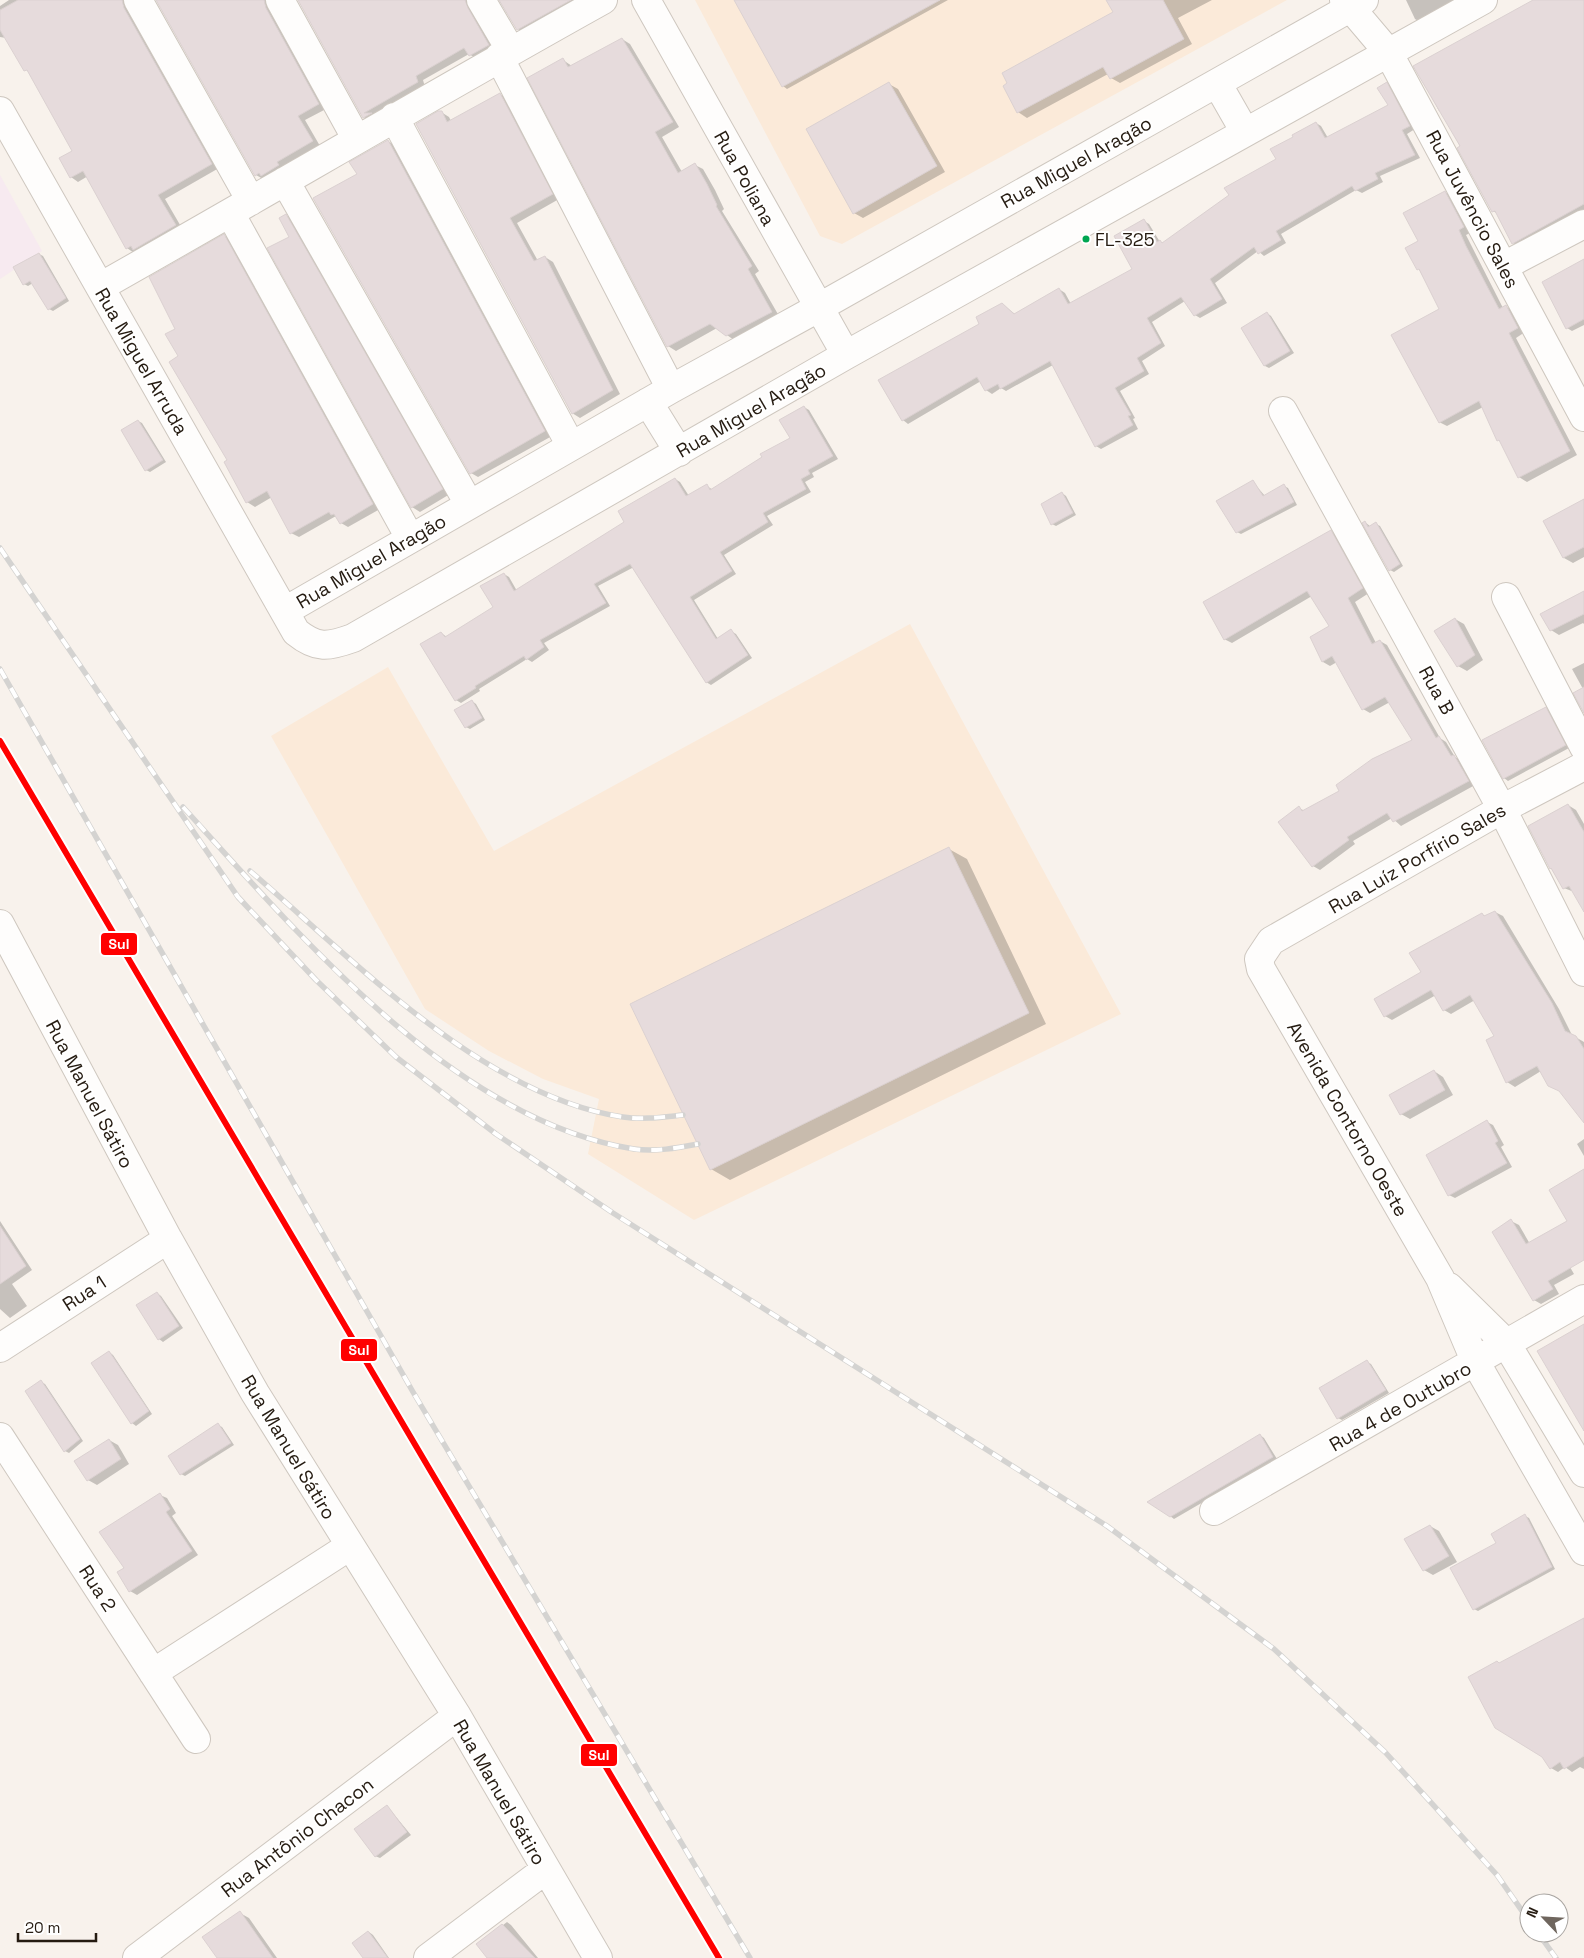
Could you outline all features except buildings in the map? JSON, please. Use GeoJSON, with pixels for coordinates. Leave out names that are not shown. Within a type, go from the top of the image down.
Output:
{"type":"FeatureCollection","features":[{"type":"Feature","properties":{"kind":"street"},"geometry":{"type":"LineString","coordinates":[[138,0],[410,538]]}},
{"type":"Feature","properties":{"kind":"street"},"geometry":{"type":"LineString","coordinates":[[280,0],[356,138]]}},
{"type":"Feature","properties":{"kind":"street"},"geometry":{"type":"LineString","coordinates":[[481,0],[660,395],[678,452]]}},
{"type":"Feature","properties":{"kind":"street"},"geometry":{"type":"LineString","coordinates":[[100,287],[241,207],[356,138],[603,0]]}},
{"type":"Feature","properties":{"kind":"street","name":"Rua Poliana"},"geometry":{"type":"LineString","coordinates":[[646,0],[846,355]]}},
{"type":"Feature","properties":{"kind":"street","name":"Rua Miguel Aragão"},"geometry":{"type":"LineString","coordinates":[[1353,2],[1217,83],[660,395],[285,611],[296,632],[313,644],[328,646],[353,638],[846,355],[1482,0]]}},
{"type":"Feature","properties":{"kind":"street","name":"Rua Juvêncio Sales"},"geometry":{"type":"LineString","coordinates":[[1353,2],[1388,52],[1584,417]]}},
{"type":"Feature","properties":{"kind":"street"},"geometry":{"type":"LineString","coordinates":[[1217,83],[1245,132]]}},
{"type":"Feature","properties":{"kind":"street","name":"Rua Miguel Arruda"},"geometry":{"type":"LineString","coordinates":[[0,111],[285,611]]}},
{"type":"Feature","properties":{"kind":"street"},"geometry":{"type":"LineString","coordinates":[[394,117],[571,446]]}},
{"type":"Feature","properties":{"kind":"street"},"geometry":{"type":"LineString","coordinates":[[285,181],[469,504]]}},
{"type":"Feature","properties":{"kind":"street"},"geometry":{"type":"LineString","coordinates":[[1504,266],[1584,224]]}},
{"type":"Feature","properties":{"kind":"street","name":"Rua B"},"geometry":{"type":"LineString","coordinates":[[1283,411],[1502,808],[1584,972]]}},
{"type":"Feature","properties":{"kind":"street"},"geometry":{"type":"LineString","coordinates":[[1506,597],[1584,747]]}},
{"type":"Feature","properties":{"kind":"street","name":"Rua Luíz Porfírio Sales"},"geometry":{"type":"LineString","coordinates":[[1259,959],[1271,941],[1502,808],[1584,766]]}},
{"type":"Feature","properties":{"kind":"street","name":"Rua Manuel Sátiro"},"geometry":{"type":"LineString","coordinates":[[0,924],[168,1239],[255,1393],[456,1716],[598,1958]]}},
{"type":"Feature","properties":{"kind":"street","name":"Avenida Contorno Oeste"},"geometry":{"type":"LineString","coordinates":[[1259,959],[1266,978],[1440,1278],[1476,1363],[1584,1551]]}},
{"type":"Feature","properties":{"kind":"street","name":"Rua 1"},"geometry":{"type":"LineString","coordinates":[[0,1348],[168,1239]]}},
{"type":"Feature","properties":{"kind":"street","name":"Avenida Contorno Oeste"},"geometry":{"type":"LineString","coordinates":[[1440,1278],[1506,1343],[1584,1473]]}},
{"type":"Feature","properties":{"kind":"street","name":"Rua 4 de Outubro"},"geometry":{"type":"LineString","coordinates":[[1214,1511],[1476,1363],[1506,1343],[1584,1299]]}},
{"type":"Feature","properties":{"kind":"street","name":"Rua 2"},"geometry":{"type":"LineString","coordinates":[[0,1436],[196,1740]]}},
{"type":"Feature","properties":{"kind":"street"},"geometry":{"type":"LineString","coordinates":[[153,1673],[350,1546]]}},
{"type":"Feature","properties":{"kind":"street","name":"Rua Antônio Chacon"},"geometry":{"type":"LineString","coordinates":[[137,1958],[456,1716]]}},
{"type":"Feature","properties":{"kind":"street"},"geometry":{"type":"LineString","coordinates":[[428,1958],[545,1870]]}},
{"type":"Feature","properties":{"kind":"shaded area"},"geometry":{"type":"Polygon","coordinates":[[[695,0],[1287,0],[842,244],[820,236],[695,0]]]}},
{"type":"Feature","properties":{"kind":"shaded area"},"geometry":{"type":"Polygon","coordinates":[[[0,175],[42,251],[0,279],[0,175]]]}},
{"type":"Feature","properties":{"kind":"shaded area"},"geometry":{"type":"Polygon","coordinates":[[[910,624],[1121,1014],[694,1220],[588,1154],[599,1099],[543,1079],[489,1051],[425,1009],[271,736],[388,667],[494,851],[910,624]]]}},
{"type":"Feature","properties":{"kind":"railway"},"geometry":{"type":"LineString","coordinates":[[0,548],[238,897],[316,980],[396,1057],[496,1134],[613,1213],[1107,1526],[1274,1649],[1385,1752],[1497,1875],[1519,1907]]}},
{"type":"Feature","properties":{"kind":"railway"},"geometry":{"type":"LineString","coordinates":[[0,669],[413,1392],[750,1958]]}},
{"type":"Feature","properties":{"kind":"railway"},"geometry":{"type":"LineString","coordinates":[[183,807],[329,964],[385,1016],[443,1062],[504,1102],[568,1132],[634,1149],[666,1149],[698,1144]]}},
{"type":"Feature","properties":{"kind":"railway"},"geometry":{"type":"LineString","coordinates":[[250,871],[376,982],[423,1019],[471,1053],[520,1082],[571,1104],[623,1117],[646,1118],[683,1115]]}},
{"type":"Feature","properties":{"kind":"railway"},"geometry":{"type":"LineString","coordinates":[[1545,1943],[1556,1958]]}},
{"type":"Feature","properties":{"kind":"transit line","name":"Sul"},"geometry":{"type":"LineString","coordinates":[[0,741],[719,1958]]}},
{"type":"Feature","properties":{"kind":"place","name":"FL-325"},"geometry":{"type":"Point","coordinates":[1086,239]}}]}
